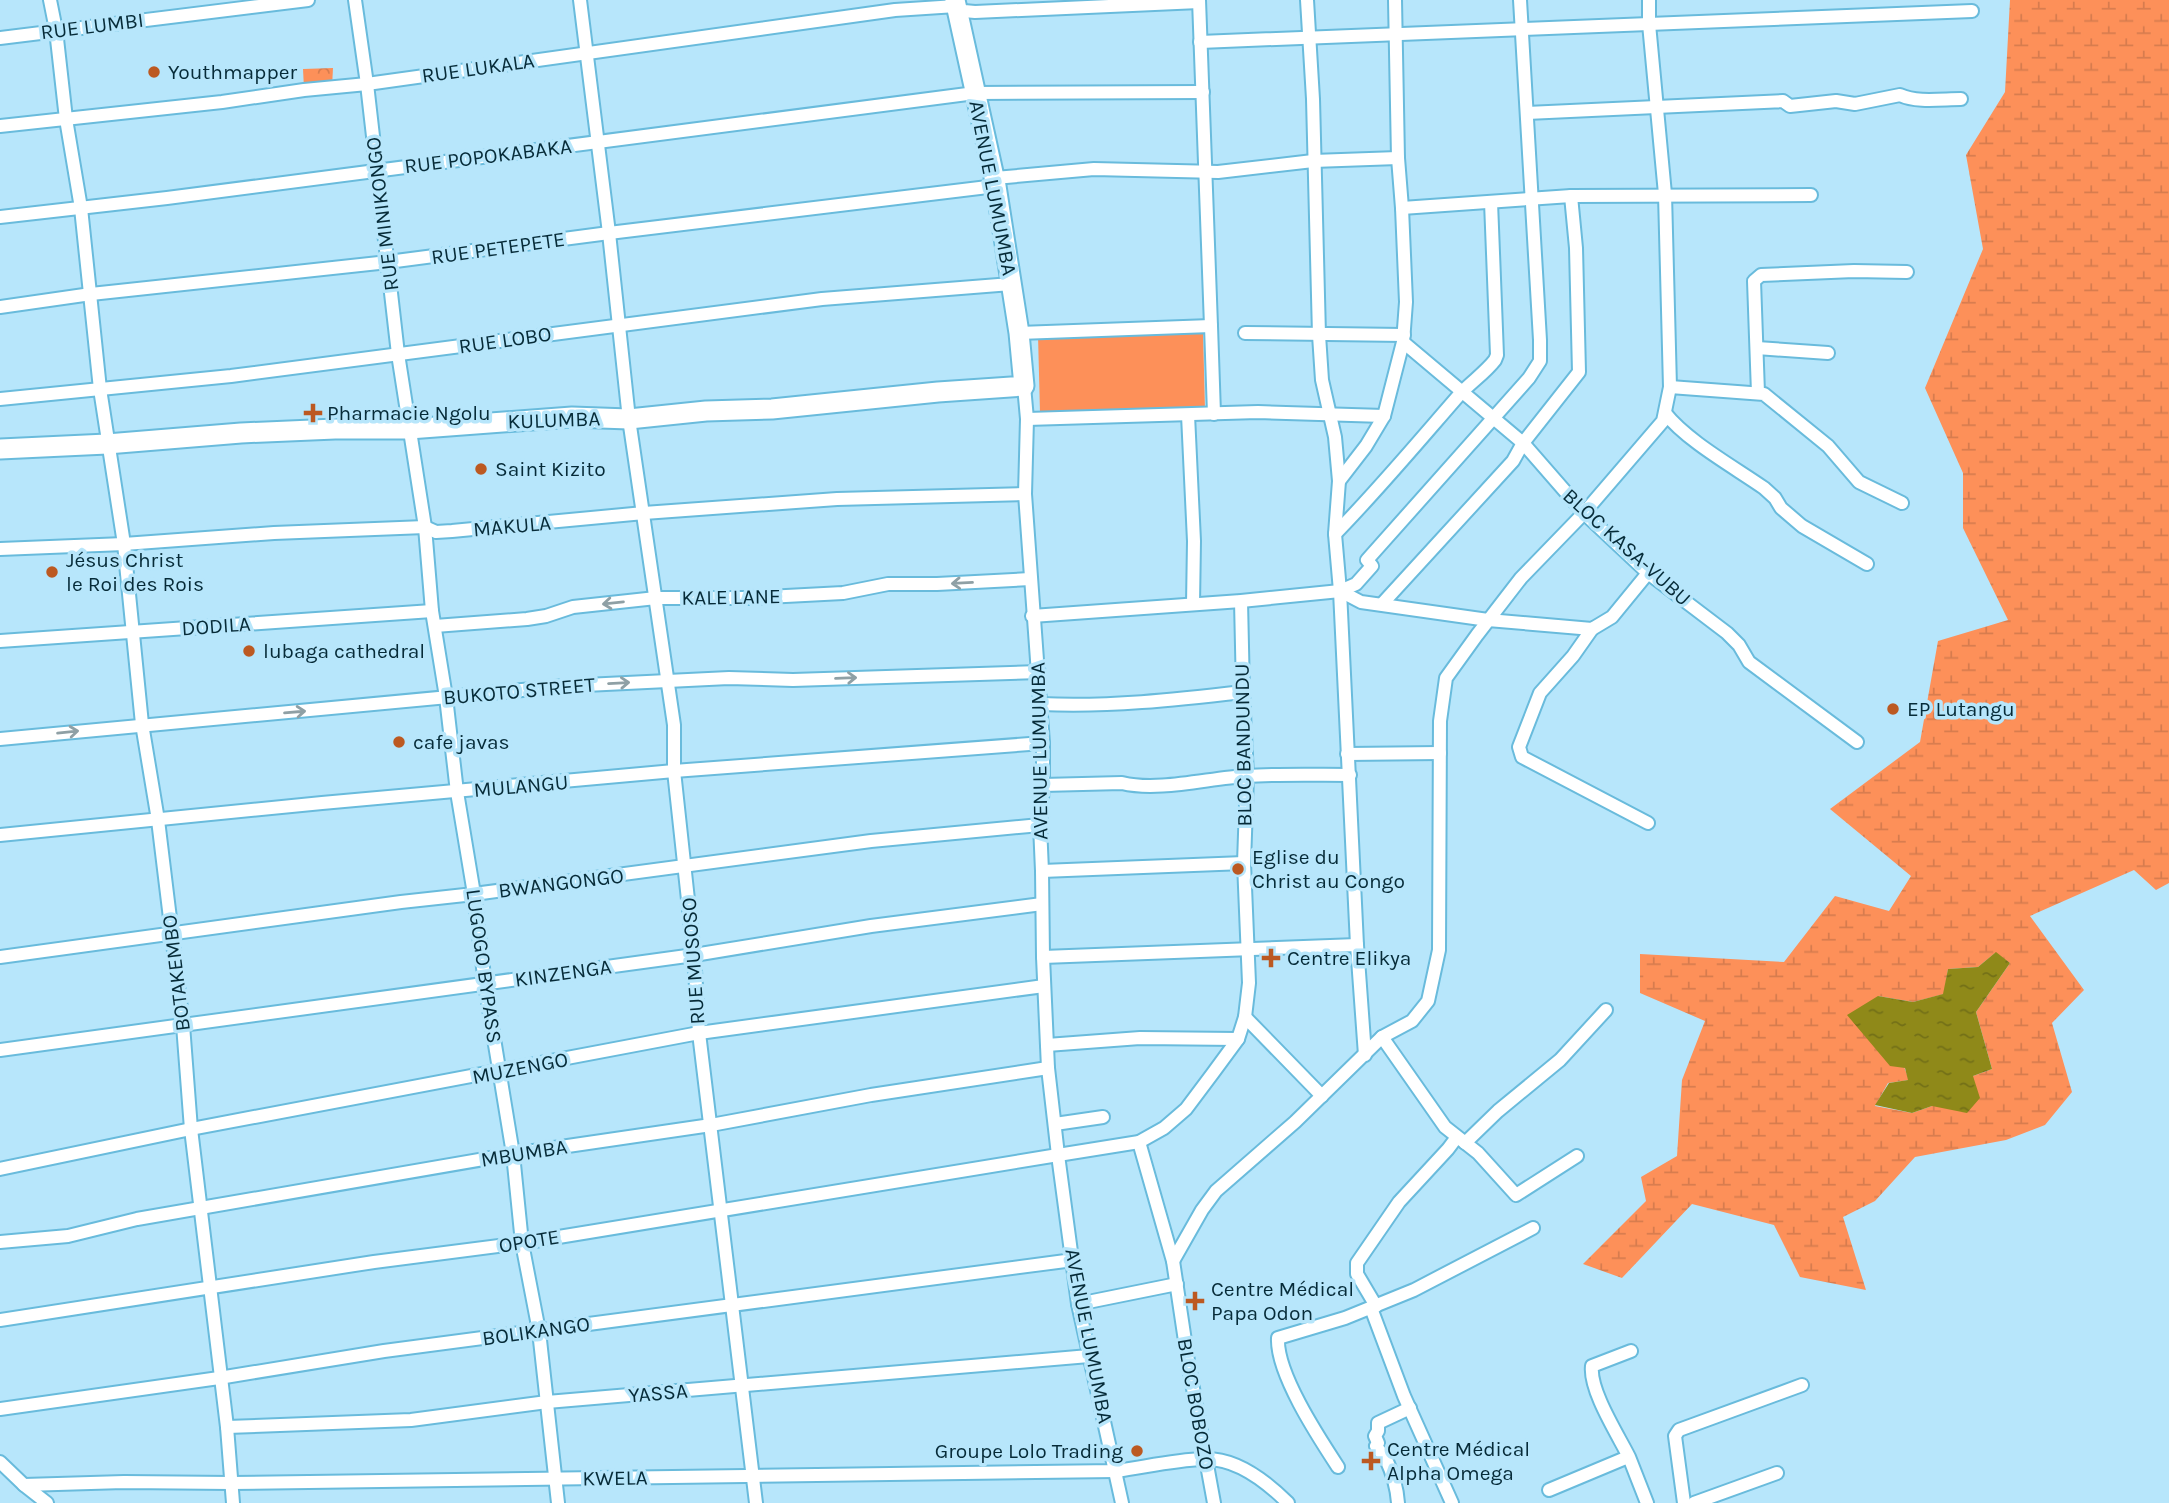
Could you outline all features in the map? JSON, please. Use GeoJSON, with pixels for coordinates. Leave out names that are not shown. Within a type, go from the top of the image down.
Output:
{"type":"FeatureCollection","features":[{"type":"Feature","properties":{"kind":"street","name":"BOTAKEMBO"},"geometry":{"type":"LineString","coordinates":[[50,0],[81,208],[100,389],[124,544],[142,724],[158,820],[183,1025],[191,1129],[233,1503]]}},
{"type":"Feature","properties":{"kind":"street","name":"RUE LUMBI"},"geometry":{"type":"LineString","coordinates":[[0,38],[308,0]]}},
{"type":"Feature","properties":{"kind":"street","name":"RUE MINIKONGO"},"geometry":{"type":"LineString","coordinates":[[355,0],[398,354],[410,429]]}},
{"type":"Feature","properties":{"kind":"street","name":"RUE MUSOSO"},"geometry":{"type":"LineString","coordinates":[[580,0],[629,419],[674,725],[674,771],[686,866],[699,1033],[756,1503]]}},
{"type":"Feature","properties":{"kind":"street"},"geometry":{"type":"LineString","coordinates":[[1307,0],[1317,219],[1319,335],[1322,380],[1335,437],[1339,481],[1335,534],[1365,1055]]}},
{"type":"Feature","properties":{"kind":"street"},"geometry":{"type":"LineString","coordinates":[[1339,481],[1366,446],[1384,416],[1403,339],[1406,302],[1398,158],[1395,0]]}},
{"type":"Feature","properties":{"kind":"street"},"geometry":{"type":"LineString","coordinates":[[1032,615],[1241,601],[1340,591],[1356,584],[1372,566],[1367,560],[1529,378],[1540,361],[1520,0]]}},
{"type":"Feature","properties":{"kind":"street"},"geometry":{"type":"LineString","coordinates":[[1173,1261],[1216,1191],[1322,1097],[1382,1037],[1412,1021],[1428,1000],[1439,950],[1440,721],[1446,678],[1521,578],[1584,513],[1663,421],[1670,387],[1665,194],[1649,0]]}},
{"type":"Feature","properties":{"kind":"street","name":"RUE LUKALA"},"geometry":{"type":"LineString","coordinates":[[0,126],[222,102],[304,89],[367,84],[955,3],[964,11],[975,12],[1199,1]]}},
{"type":"Feature","properties":{"kind":"street"},"geometry":{"type":"LineString","coordinates":[[1199,1],[1214,414]]}},
{"type":"Feature","properties":{"kind":"street","name":"AVENUE LUMUMBA"},"geometry":{"type":"LineString","coordinates":[[955,3],[995,182],[1019,332],[1027,419],[1025,494],[1032,615],[1041,704],[1042,957],[1048,1068],[1078,1304],[1122,1503]]}},
{"type":"Feature","properties":{"kind":"street"},"geometry":{"type":"LineString","coordinates":[[1200,43],[1972,11]]}},
{"type":"Feature","properties":{"kind":"street","name":"RUE POPOKABAKA"},"geometry":{"type":"LineString","coordinates":[[0,217],[975,93],[1203,92]]}},
{"type":"Feature","properties":{"kind":"street"},"geometry":{"type":"LineString","coordinates":[[1527,113],[1783,101],[1790,106],[1836,101],[1855,104],[1900,95],[1921,99],[1961,99]]}},
{"type":"Feature","properties":{"kind":"street","name":"RUE PETEPETE"},"geometry":{"type":"LineString","coordinates":[[0,307],[91,294],[388,262],[1094,169],[1206,171],[1313,161],[1398,158]]}},
{"type":"Feature","properties":{"kind":"street"},"geometry":{"type":"LineString","coordinates":[[1402,208],[1571,196],[1811,195]]}},
{"type":"Feature","properties":{"kind":"street"},"geometry":{"type":"LineString","coordinates":[[1382,604],[1513,461],[1523,443],[1579,372],[1576,248],[1571,196]]}},
{"type":"Feature","properties":{"kind":"street"},"geometry":{"type":"LineString","coordinates":[[1335,534],[1462,391],[1491,365],[1497,355],[1491,202]]}},
{"type":"Feature","properties":{"kind":"street"},"geometry":{"type":"LineString","coordinates":[[1758,393],[1754,281],[1761,275],[1907,272]]}},
{"type":"Feature","properties":{"kind":"street","name":"RUE LOBO"},"geometry":{"type":"LineString","coordinates":[[0,399],[231,376],[822,299],[1011,284]]}},
{"type":"Feature","properties":{"kind":"street"},"geometry":{"type":"LineString","coordinates":[[1019,332],[1211,326]]}},
{"type":"Feature","properties":{"kind":"street"},"geometry":{"type":"LineString","coordinates":[[1245,332],[1403,339]]}},
{"type":"Feature","properties":{"kind":"street","name":"BLOC KASA-VUBU"},"geometry":{"type":"LineString","coordinates":[[1403,339],[1523,443],[1584,513],[1648,573],[1727,634],[1739,645],[1749,662],[1857,742]]}},
{"type":"Feature","properties":{"kind":"street"},"geometry":{"type":"LineString","coordinates":[[1756,348],[1828,353]]}},
{"type":"Feature","properties":{"kind":"street","name":"KULUMBA"},"geometry":{"type":"LineString","coordinates":[[0,449],[335,429],[410,429],[572,417],[629,419],[1024,386]]}},
{"type":"Feature","properties":{"kind":"street"},"geometry":{"type":"LineString","coordinates":[[1670,387],[1764,394],[1828,446],[1859,482],[1902,503]]}},
{"type":"Feature","properties":{"kind":"street"},"geometry":{"type":"LineString","coordinates":[[1027,419],[1258,412],[1384,416]]}},
{"type":"Feature","properties":{"kind":"street"},"geometry":{"type":"LineString","coordinates":[[1665,413],[1688,435],[1764,488],[1793,519],[1867,564]]}},
{"type":"Feature","properties":{"kind":"street"},"geometry":{"type":"LineString","coordinates":[[1188,415],[1194,541],[1193,604]]}},
{"type":"Feature","properties":{"kind":"street","name":"LUGOGO BYPASS"},"geometry":{"type":"LineString","coordinates":[[410,429],[425,527],[432,611],[446,697],[457,792],[513,1154],[522,1243],[539,1331],[558,1503]]}},
{"type":"Feature","properties":{"kind":"street","name":"MAKULA"},"geometry":{"type":"LineString","coordinates":[[0,549],[425,527],[436,532],[837,499],[1025,494]]}},
{"type":"Feature","properties":{"kind":"street"},"geometry":{"type":"LineString","coordinates":[[1648,573],[1612,617],[1592,629],[1573,656],[1540,693],[1519,747],[1522,757],[1648,823]]}},
{"type":"Feature","properties":{"kind":"street","name":"KALE LANE"},"geometry":{"type":"LineString","coordinates":[[435,626],[527,619],[573,607],[656,598],[749,598],[843,593],[888,584],[1030,579]]}},
{"type":"Feature","properties":{"kind":"street"},"geometry":{"type":"LineString","coordinates":[[1340,591],[1360,602],[1488,620],[1592,629]]}},
{"type":"Feature","properties":{"kind":"street","name":"BLOC BANDUNDU"},"geometry":{"type":"LineString","coordinates":[[1058,1155],[1139,1142],[1164,1128],[1186,1110],[1238,1038],[1245,1017],[1249,983],[1244,863],[1247,776],[1242,692],[1241,601]]}},
{"type":"Feature","properties":{"kind":"street","name":"DODILA"},"geometry":{"type":"LineString","coordinates":[[0,641],[432,611]]}},
{"type":"Feature","properties":{"kind":"street","name":"BUKOTO STREET"},"geometry":{"type":"LineString","coordinates":[[0,739],[565,686],[729,678],[793,680],[1039,672]]}},
{"type":"Feature","properties":{"kind":"street"},"geometry":{"type":"LineString","coordinates":[[1041,704],[1090,706],[1242,692]]}},
{"type":"Feature","properties":{"kind":"street","name":"MULANGU"},"geometry":{"type":"LineString","coordinates":[[0,835],[674,771],[1042,743]]}},
{"type":"Feature","properties":{"kind":"street"},"geometry":{"type":"LineString","coordinates":[[1348,754],[1440,753]]}},
{"type":"Feature","properties":{"kind":"street"},"geometry":{"type":"LineString","coordinates":[[1043,785],[1122,783],[1132,786],[1247,776],[1350,775]]}},
{"type":"Feature","properties":{"kind":"street","name":"BWANGONGO"},"geometry":{"type":"LineString","coordinates":[[0,957],[871,841],[1040,825]]}},
{"type":"Feature","properties":{"kind":"street"},"geometry":{"type":"LineString","coordinates":[[1042,871],[1244,863]]}},
{"type":"Feature","properties":{"kind":"street","name":"KINZENGA"},"geometry":{"type":"LineString","coordinates":[[0,1050],[694,955],[871,926],[1042,904]]}},
{"type":"Feature","properties":{"kind":"street"},"geometry":{"type":"LineString","coordinates":[[1042,957],[1357,945]]}},
{"type":"Feature","properties":{"kind":"street","name":"MUZENGO"},"geometry":{"type":"LineString","coordinates":[[0,1169],[191,1129],[699,1033],[1044,986]]}},
{"type":"Feature","properties":{"kind":"street"},"geometry":{"type":"LineString","coordinates":[[1452,1503],[1410,1408],[1373,1306],[1357,1274],[1357,1263],[1399,1202],[1448,1149],[1560,1060],[1606,1010]]}},
{"type":"Feature","properties":{"kind":"street"},"geometry":{"type":"LineString","coordinates":[[1245,1017],[1322,1097]]}},
{"type":"Feature","properties":{"kind":"street"},"geometry":{"type":"LineString","coordinates":[[1382,1037],[1446,1127],[1478,1153],[1516,1195],[1577,1157]]}},
{"type":"Feature","properties":{"kind":"street"},"geometry":{"type":"LineString","coordinates":[[1047,1045],[1140,1038],[1238,1038]]}},
{"type":"Feature","properties":{"kind":"street","name":"MBUMBA"},"geometry":{"type":"LineString","coordinates":[[0,1242],[68,1236],[137,1219],[513,1154],[711,1125],[871,1095],[1048,1068]]}},
{"type":"Feature","properties":{"kind":"street"},"geometry":{"type":"LineString","coordinates":[[1055,1124],[1103,1117]]}},
{"type":"Feature","properties":{"kind":"street","name":"BLOC BOBOZO"},"geometry":{"type":"LineString","coordinates":[[1139,1142],[1173,1261],[1214,1503]]}},
{"type":"Feature","properties":{"kind":"street","name":"OPOTE"},"geometry":{"type":"LineString","coordinates":[[0,1320],[522,1243],[1058,1155]]}},
{"type":"Feature","properties":{"kind":"street"},"geometry":{"type":"LineString","coordinates":[[1338,1467],[1300,1405],[1286,1373],[1277,1345],[1278,1338],[1345,1318],[1413,1290],[1533,1228]]}},
{"type":"Feature","properties":{"kind":"street","name":"BOLIKANGO"},"geometry":{"type":"LineString","coordinates":[[0,1409],[384,1351],[1073,1260]]}},
{"type":"Feature","properties":{"kind":"street"},"geometry":{"type":"LineString","coordinates":[[1078,1304],[1177,1284]]}},
{"type":"Feature","properties":{"kind":"street"},"geometry":{"type":"LineString","coordinates":[[1630,1351],[1591,1366],[1591,1374],[1602,1405],[1647,1503]]}},
{"type":"Feature","properties":{"kind":"street","name":"YASSA"},"geometry":{"type":"LineString","coordinates":[[226,1427],[411,1420],[547,1402],[1089,1356]]}},
{"type":"Feature","properties":{"kind":"street"},"geometry":{"type":"LineString","coordinates":[[1684,1503],[1675,1436],[1679,1430],[1802,1385]]}},
{"type":"Feature","properties":{"kind":"street"},"geometry":{"type":"LineString","coordinates":[[1398,1503],[1392,1472],[1386,1458],[1378,1451],[1375,1436],[1378,1423],[1410,1408]]}},
{"type":"Feature","properties":{"kind":"street"},"geometry":{"type":"LineString","coordinates":[[1549,1490],[1628,1457]]}},
{"type":"Feature","properties":{"kind":"street"},"geometry":{"type":"LineString","coordinates":[[1205,1458],[1228,1462],[1271,1486],[1288,1503]]}},
{"type":"Feature","properties":{"kind":"street","name":"KWELA"},"geometry":{"type":"LineString","coordinates":[[24,1485],[1116,1471],[1205,1458]]}},
{"type":"Feature","properties":{"kind":"street"},"geometry":{"type":"LineString","coordinates":[[0,1462],[37,1500]]}},
{"type":"Feature","properties":{"kind":"street"},"geometry":{"type":"LineString","coordinates":[[1694,1503],[1777,1473]]}},
{"type":"Feature","properties":{"kind":"green space"},"geometry":{"type":"Polygon","coordinates":[[[2010,0],[2169,0],[2169,883],[2156,890],[2134,870],[2030,916],[2084,990],[2052,1023],[2072,1092],[2045,1125],[2006,1140],[1915,1157],[1875,1201],[1843,1217],[1866,1290],[1800,1277],[1774,1225],[1692,1204],[1622,1278],[1583,1264],[1646,1201],[1641,1177],[1677,1156],[1682,1080],[1705,1021],[1640,993],[1640,954],[1784,962],[1835,896],[1889,911],[1911,876],[1830,809],[1920,742],[1938,641],[2008,620],[1963,528],[1963,473],[1925,388],[1983,249],[1966,155],[2005,92],[2010,0]],[[1995,953],[1978,967],[1948,969],[1944,994],[1913,1002],[1878,996],[1909,1080],[1888,1083],[1875,1106],[1912,1113],[1932,1106],[1973,1076],[1992,1069],[1976,1012],[2010,963],[1995,953]]]}},
{"type":"Feature","properties":{"kind":"green space"},"geometry":{"type":"Polygon","coordinates":[[[333,68],[332,87],[304,89],[303,69],[333,68]]]}},
{"type":"Feature","properties":{"kind":"green space"},"geometry":{"type":"Polygon","coordinates":[[[1203,332],[1205,410],[1040,413],[1038,335],[1203,332]]]}},
{"type":"Feature","properties":{"kind":"water"},"geometry":{"type":"Polygon","coordinates":[[[1996,952],[2010,963],[1976,1012],[1992,1069],[1973,1076],[1980,1098],[1967,1113],[1932,1106],[1912,1113],[1875,1105],[1889,1083],[1908,1080],[1905,1068],[1890,1066],[1847,1015],[1878,996],[1913,1002],[1943,994],[1948,969],[1978,967],[1996,952]]]}},
{"type":"Feature","properties":{"kind":"place","name":"Youthmapper"},"geometry":{"type":"Point","coordinates":[154,72]}},
{"type":"Feature","properties":{"kind":"place","name":"Pharmacie Ngolu"},"geometry":{"type":"Point","coordinates":[313,413]}},
{"type":"Feature","properties":{"kind":"place","name":"Saint Kizito"},"geometry":{"type":"Point","coordinates":[481,469]}},
{"type":"Feature","properties":{"kind":"place","name":"Jésus Christ le Roi des Rois"},"geometry":{"type":"Point","coordinates":[52,572]}},
{"type":"Feature","properties":{"kind":"place","name":"lubaga cathedral"},"geometry":{"type":"Point","coordinates":[249,651]}},
{"type":"Feature","properties":{"kind":"place","name":"EP Lutangu"},"geometry":{"type":"Point","coordinates":[1893,709]}},
{"type":"Feature","properties":{"kind":"place","name":"cafe javas"},"geometry":{"type":"Point","coordinates":[399,742]}},
{"type":"Feature","properties":{"kind":"place","name":"Eglise du Christ au Congo"},"geometry":{"type":"Point","coordinates":[1238,869]}},
{"type":"Feature","properties":{"kind":"place","name":"Centre Elikya"},"geometry":{"type":"Point","coordinates":[1271,958]}},
{"type":"Feature","properties":{"kind":"place","name":"Centre Médical Papa Odon"},"geometry":{"type":"Point","coordinates":[1195,1301]}},
{"type":"Feature","properties":{"kind":"place","name":"Groupe Lolo Trading"},"geometry":{"type":"Point","coordinates":[1137,1451]}},
{"type":"Feature","properties":{"kind":"place","name":"Centre Médical Alpha Omega"},"geometry":{"type":"Point","coordinates":[1371,1461]}}]}
